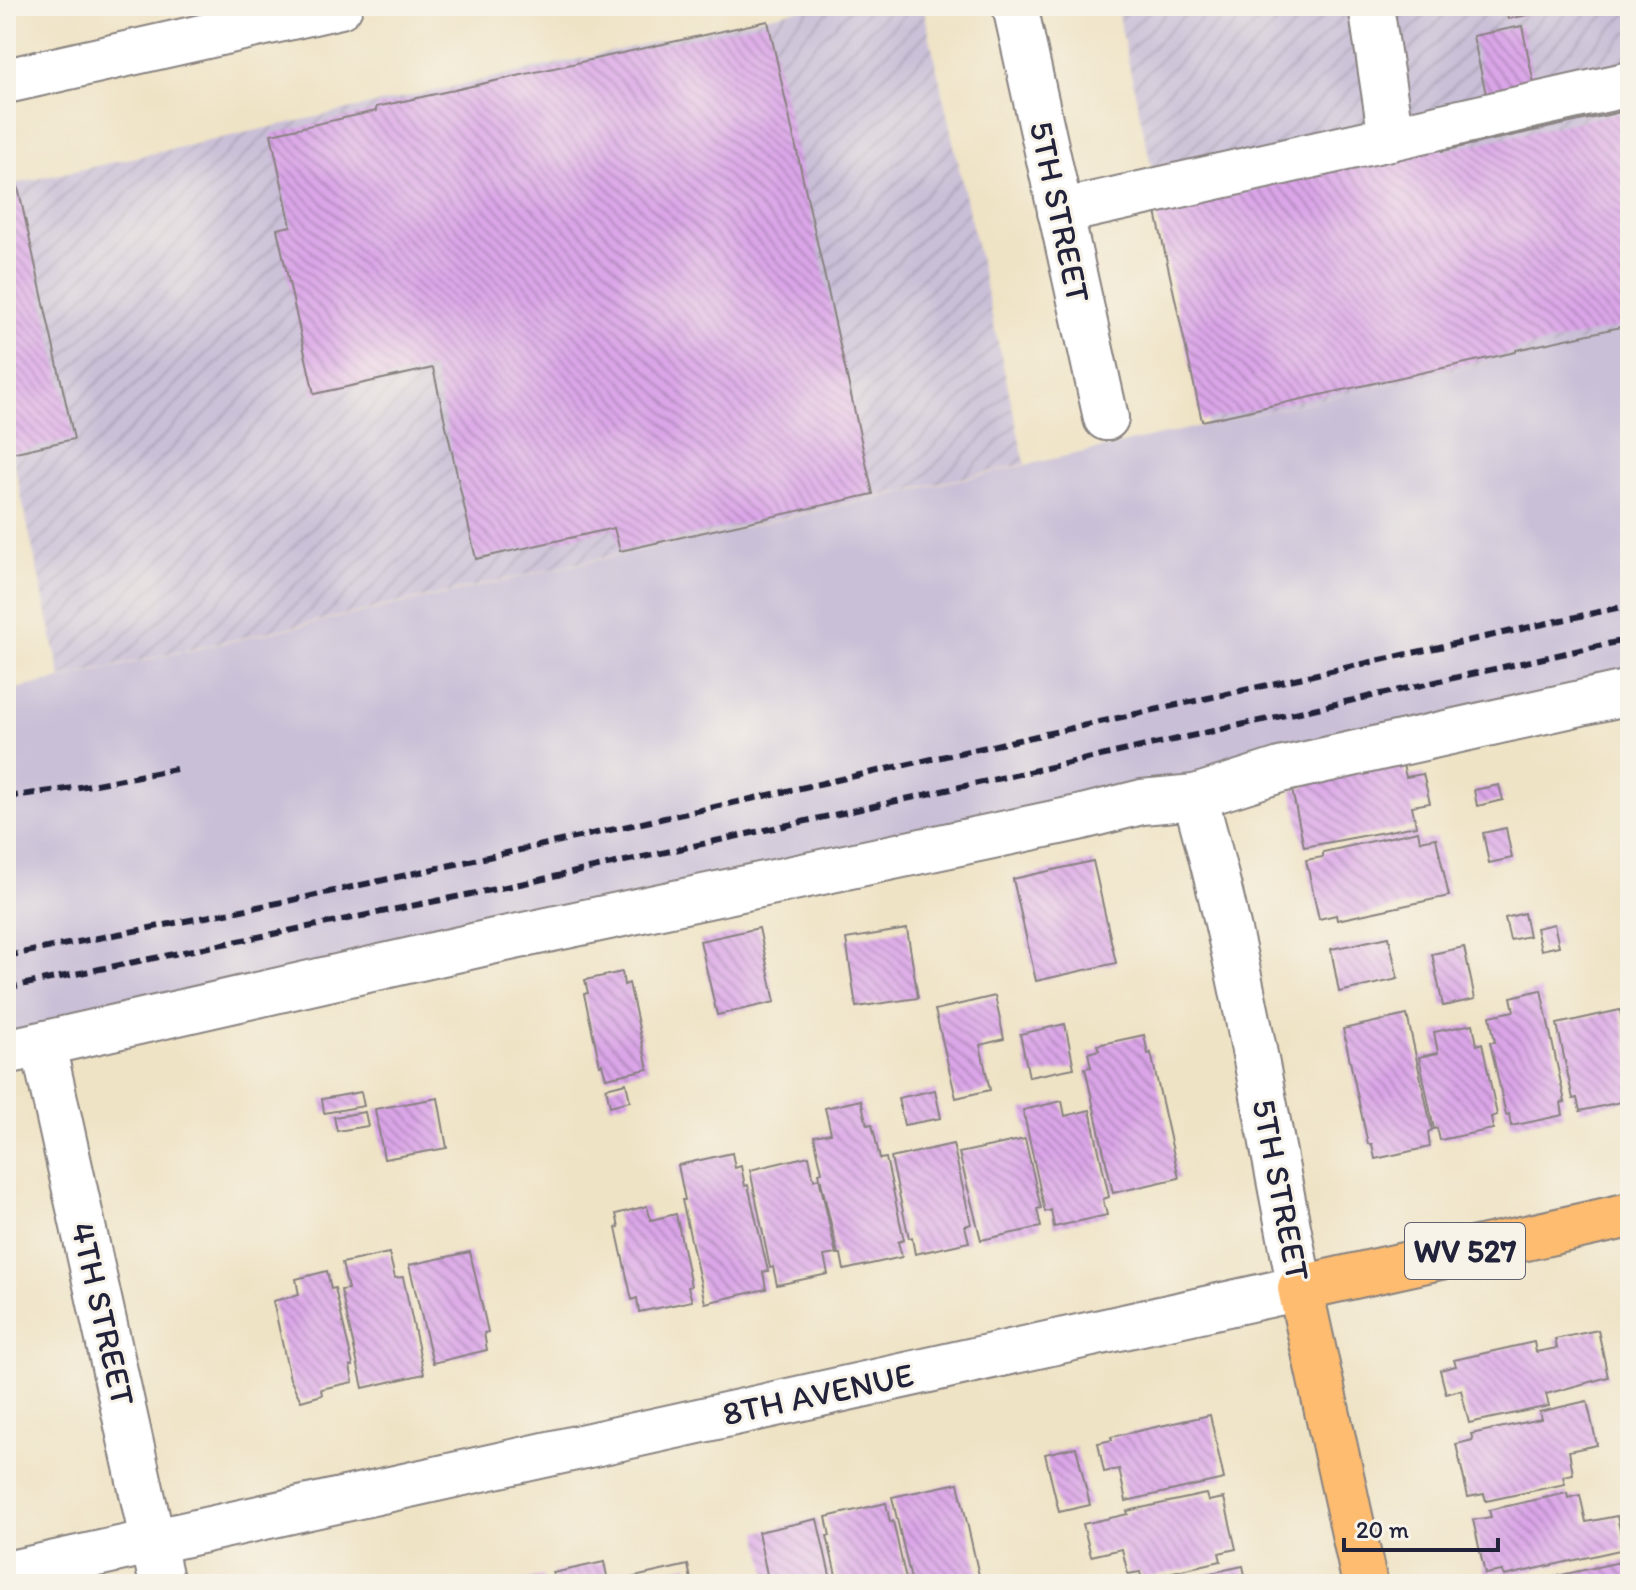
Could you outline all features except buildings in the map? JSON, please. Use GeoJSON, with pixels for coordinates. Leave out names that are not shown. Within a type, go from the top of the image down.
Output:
{"type":"FeatureCollection","features":[{"type":"Feature","properties":{"kind":"main road","name":"8TH AVENUE"},"geometry":{"type":"LineString","coordinates":[[1300,1288],[1630,1215]]}},
{"type":"Feature","properties":{"kind":"main road","name":"5TH STREET"},"geometry":{"type":"LineString","coordinates":[[1300,1288],[1365,1584]]}},
{"type":"Feature","properties":{"kind":"street"},"geometry":{"type":"LineString","coordinates":[[6,81],[340,6]]}},
{"type":"Feature","properties":{"kind":"street","name":"5TH STREET"},"geometry":{"type":"LineString","coordinates":[[1015,6],[1106,418]]}},
{"type":"Feature","properties":{"kind":"street"},"geometry":{"type":"LineString","coordinates":[[1371,6],[1391,138]]}},
{"type":"Feature","properties":{"kind":"street"},"geometry":{"type":"LineString","coordinates":[[1060,212],[1630,84]]}},
{"type":"Feature","properties":{"kind":"street"},"geometry":{"type":"LineString","coordinates":[[24,1048],[495,941],[1142,802],[1195,797],[1280,770],[1630,692]]}},
{"type":"Feature","properties":{"kind":"street","name":"5TH STREET"},"geometry":{"type":"LineString","coordinates":[[1195,797],[1243,985],[1300,1288]]}},
{"type":"Feature","properties":{"kind":"street","name":"4TH STREET"},"geometry":{"type":"LineString","coordinates":[[24,1048],[162,1584]]}},
{"type":"Feature","properties":{"kind":"street","name":"8TH AVENUE"},"geometry":{"type":"LineString","coordinates":[[6,1574],[1300,1288]]}},
{"type":"Feature","properties":{"kind":"shaded area"},"geometry":{"type":"Polygon","coordinates":[[[815,6],[923,6],[1025,464],[61,678],[6,427],[6,186],[815,6]]]}},
{"type":"Feature","properties":{"kind":"shaded area"},"geometry":{"type":"Polygon","coordinates":[[[1116,6],[1630,6],[1630,331],[1208,424],[1116,6]]]}},
{"type":"Feature","properties":{"kind":"shaded area"},"geometry":{"type":"Polygon","coordinates":[[[1630,331],[1630,692],[6,1052],[6,691],[1630,331]]]}},
{"type":"Feature","properties":{"kind":"railway"},"geometry":{"type":"LineString","coordinates":[[6,956],[293,900],[1630,605]]}},
{"type":"Feature","properties":{"kind":"railway"},"geometry":{"type":"LineString","coordinates":[[6,988],[530,882],[1630,639]]}},
{"type":"Feature","properties":{"kind":"railway"},"geometry":{"type":"LineString","coordinates":[[6,797],[176,769]]}}]}
